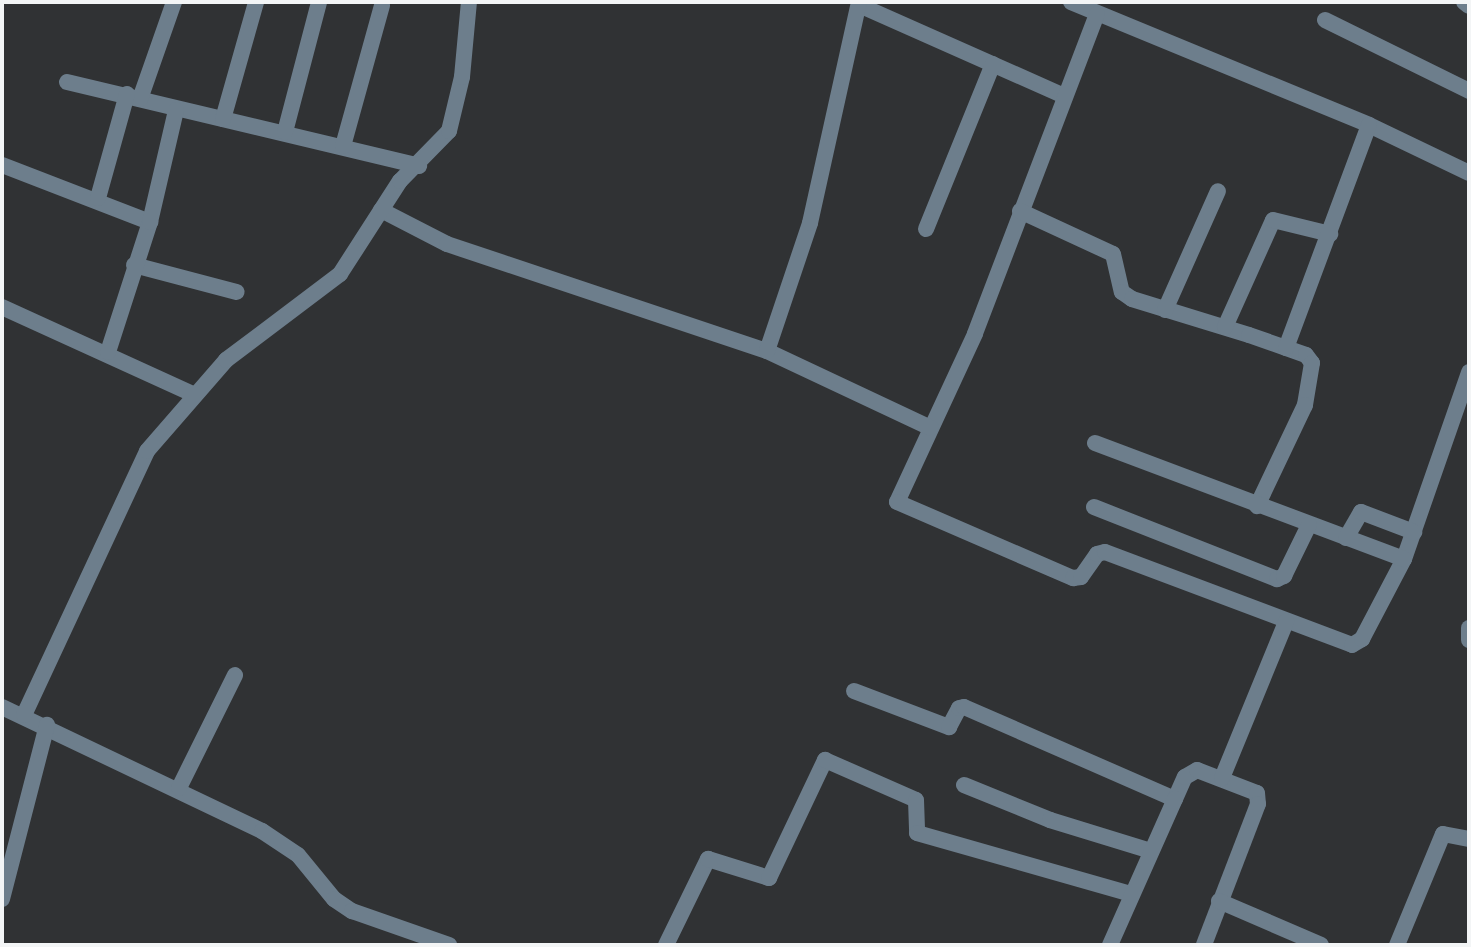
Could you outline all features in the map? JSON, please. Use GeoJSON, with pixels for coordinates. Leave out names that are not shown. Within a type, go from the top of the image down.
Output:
{"type":"FeatureCollection","features":[{"type":"Feature","properties":{"kind":"street"},"geometry":{"type":"LineString","coordinates":[[98,198],[134,96],[174,2]]}},
{"type":"Feature","properties":{"kind":"street"},"geometry":{"type":"LineString","coordinates":[[223,119],[256,2]]}},
{"type":"Feature","properties":{"kind":"street"},"geometry":{"type":"LineString","coordinates":[[285,132],[319,2]]}},
{"type":"Feature","properties":{"kind":"street"},"geometry":{"type":"LineString","coordinates":[[24,715],[128,484],[147,451],[226,360],[340,274],[400,181],[419,166],[449,131],[456,111],[469,2]]}},
{"type":"Feature","properties":{"kind":"street"},"geometry":{"type":"LineString","coordinates":[[1071,2],[1369,125],[1469,173]]}},
{"type":"Feature","properties":{"kind":"street"},"geometry":{"type":"LineString","coordinates":[[1464,2],[1469,6]]}},
{"type":"Feature","properties":{"kind":"street"},"geometry":{"type":"LineString","coordinates":[[767,351],[810,223],[859,3],[1062,95]]}},
{"type":"Feature","properties":{"kind":"street"},"geometry":{"type":"LineString","coordinates":[[343,146],[382,5]]}},
{"type":"Feature","properties":{"kind":"street"},"geometry":{"type":"LineString","coordinates":[[1097,14],[1062,95],[975,334],[898,496],[900,504],[1073,578],[1081,577],[1097,554],[1105,552],[1347,644],[1358,643],[1404,559],[1469,372]]}},
{"type":"Feature","properties":{"kind":"street"},"geometry":{"type":"LineString","coordinates":[[1325,20],[1469,91]]}},
{"type":"Feature","properties":{"kind":"street"},"geometry":{"type":"LineString","coordinates":[[926,229],[993,64]]}},
{"type":"Feature","properties":{"kind":"street"},"geometry":{"type":"LineString","coordinates":[[67,82],[419,166]]}},
{"type":"Feature","properties":{"kind":"street"},"geometry":{"type":"LineString","coordinates":[[108,352],[150,222],[176,110]]}},
{"type":"Feature","properties":{"kind":"street"},"geometry":{"type":"LineString","coordinates":[[1286,348],[1369,125]]}},
{"type":"Feature","properties":{"kind":"street"},"geometry":{"type":"LineString","coordinates":[[2,165],[98,198],[150,222]]}},
{"type":"Feature","properties":{"kind":"street"},"geometry":{"type":"LineString","coordinates":[[1165,310],[1218,191]]}},
{"type":"Feature","properties":{"kind":"street"},"geometry":{"type":"LineString","coordinates":[[381,210],[447,244],[767,351],[931,428]]}},
{"type":"Feature","properties":{"kind":"street"},"geometry":{"type":"LineString","coordinates":[[1020,211],[1113,254],[1122,292],[1165,310],[1306,355],[1313,374],[1305,405],[1257,506]]}},
{"type":"Feature","properties":{"kind":"street"},"geometry":{"type":"LineString","coordinates":[[1225,327],[1273,220],[1330,234]]}},
{"type":"Feature","properties":{"kind":"street"},"geometry":{"type":"LineString","coordinates":[[134,265],[237,292]]}},
{"type":"Feature","properties":{"kind":"street"},"geometry":{"type":"LineString","coordinates":[[2,307],[108,352],[195,395]]}},
{"type":"Feature","properties":{"kind":"street"},"geometry":{"type":"LineString","coordinates":[[1095,443],[1404,559]]}},
{"type":"Feature","properties":{"kind":"street"},"geometry":{"type":"LineString","coordinates":[[1094,507],[1277,579],[1284,576],[1309,525]]}},
{"type":"Feature","properties":{"kind":"street"},"geometry":{"type":"LineString","coordinates":[[1346,538],[1361,512],[1414,532]]}},
{"type":"Feature","properties":{"kind":"street"},"geometry":{"type":"LineString","coordinates":[[1222,778],[1286,622]]}},
{"type":"Feature","properties":{"kind":"street"},"geometry":{"type":"LineString","coordinates":[[1469,628],[1469,640]]}},
{"type":"Feature","properties":{"kind":"street"},"geometry":{"type":"LineString","coordinates":[[179,788],[235,675]]}},
{"type":"Feature","properties":{"kind":"street"},"geometry":{"type":"LineString","coordinates":[[854,691],[949,727],[961,706],[1175,799]]}},
{"type":"Feature","properties":{"kind":"street"},"geometry":{"type":"LineString","coordinates":[[2,707],[179,788],[282,844],[352,911],[449,945]]}},
{"type":"Feature","properties":{"kind":"street"},"geometry":{"type":"LineString","coordinates":[[2,899],[47,725]]}},
{"type":"Feature","properties":{"kind":"street"},"geometry":{"type":"LineString","coordinates":[[666,945],[708,859],[769,878],[825,760],[916,800],[917,833],[1131,894]]}},
{"type":"Feature","properties":{"kind":"street"},"geometry":{"type":"LineString","coordinates":[[1110,945],[1189,773],[1222,778],[1258,797],[1204,945]]}},
{"type":"Feature","properties":{"kind":"street"},"geometry":{"type":"LineString","coordinates":[[964,785],[1050,820],[1151,851]]}},
{"type":"Feature","properties":{"kind":"street"},"geometry":{"type":"LineString","coordinates":[[1397,945],[1443,834],[1469,839]]}},
{"type":"Feature","properties":{"kind":"street"},"geometry":{"type":"LineString","coordinates":[[1219,901],[1321,945]]}}]}
